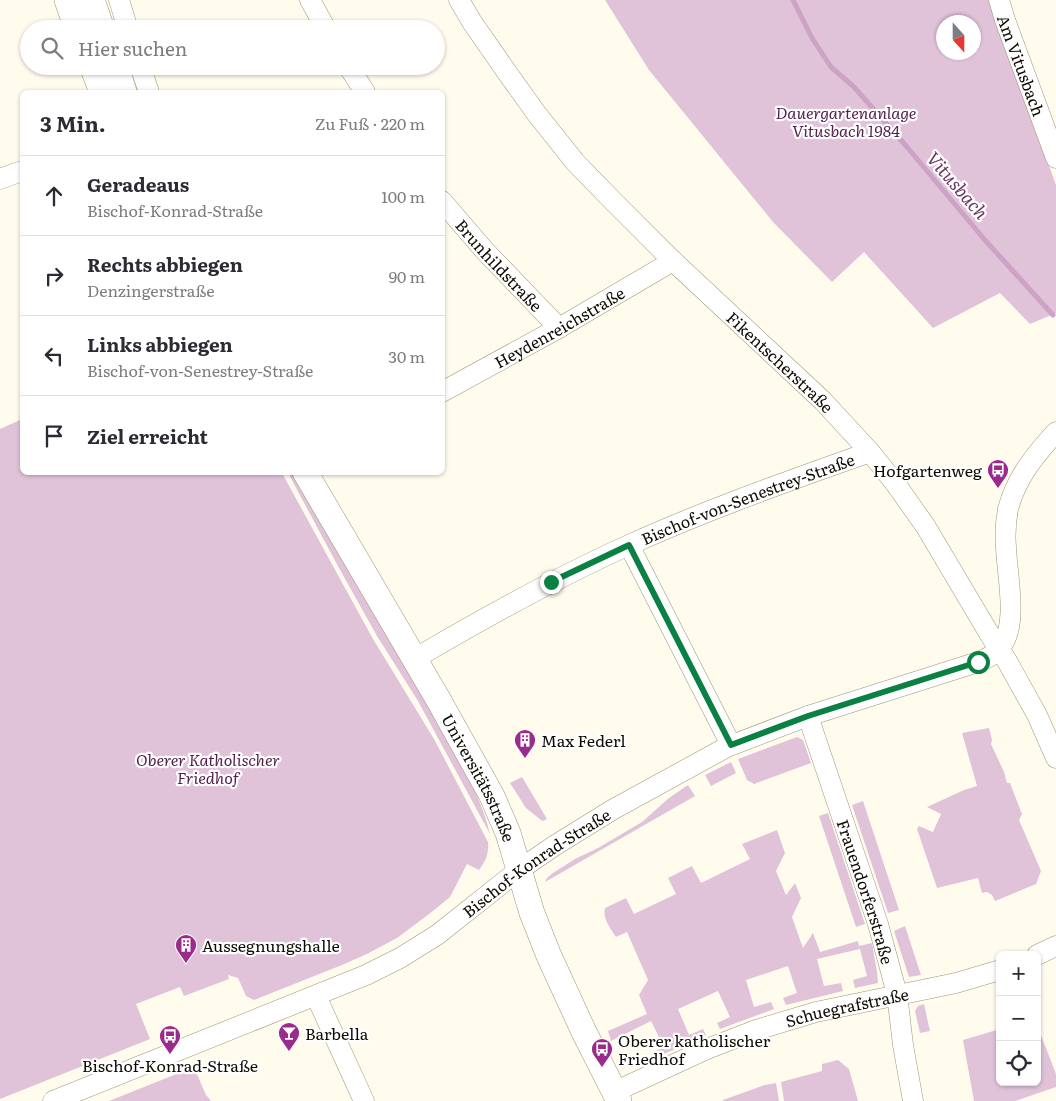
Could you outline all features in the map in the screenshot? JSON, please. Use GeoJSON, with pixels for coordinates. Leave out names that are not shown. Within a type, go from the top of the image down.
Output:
{"type":"FeatureCollection","features":[{"type":"Feature","properties":{"kind":"street"},"geometry":{"type":"LineString","coordinates":[[67,0],[74,20]]}},
{"type":"Feature","properties":{"kind":"street"},"geometry":{"type":"LineString","coordinates":[[92,0],[99,20]]}},
{"type":"Feature","properties":{"kind":"street"},"geometry":{"type":"LineString","coordinates":[[119,0],[125,20]]}},
{"type":"Feature","properties":{"kind":"street"},"geometry":{"type":"LineString","coordinates":[[310,0],[321,20]]}},
{"type":"Feature","properties":{"kind":"street","name":"Fikentscherstraße"},"geometry":{"type":"LineString","coordinates":[[459,0],[472,22],[536,113],[575,162],[673,261],[823,401],[870,452],[895,483],[926,527],[1007,661],[1037,715],[1056,758]]}},
{"type":"Feature","properties":{"kind":"street","name":"Am Vitusbach"},"geometry":{"type":"LineString","coordinates":[[1000,0],[1005,20],[1056,158]]}},
{"type":"Feature","properties":{"kind":"street"},"geometry":{"type":"LineString","coordinates":[[95,75],[101,90]]}},
{"type":"Feature","properties":{"kind":"street"},"geometry":{"type":"LineString","coordinates":[[119,75],[123,90]]}},
{"type":"Feature","properties":{"kind":"street"},"geometry":{"type":"LineString","coordinates":[[143,75],[148,90]]}},
{"type":"Feature","properties":{"kind":"street"},"geometry":{"type":"LineString","coordinates":[[354,75],[364,90]]}},
{"type":"Feature","properties":{"kind":"street"},"geometry":{"type":"LineString","coordinates":[[0,179],[20,172]]}},
{"type":"Feature","properties":{"kind":"street","name":"Brunhildstraße"},"geometry":{"type":"LineString","coordinates":[[445,204],[485,251],[558,328]]}},
{"type":"Feature","properties":{"kind":"street","name":"Heydenreichstraße"},"geometry":{"type":"LineString","coordinates":[[445,390],[558,328],[673,261]]}},
{"type":"Feature","properties":{"kind":"street"},"geometry":{"type":"LineString","coordinates":[[999,648],[1009,630],[1011,610],[1006,545],[1008,510],[1015,489],[1028,464],[1056,432]]}},
{"type":"Feature","properties":{"kind":"street","name":"Bischof-von-Senestrey-Straße"},"geometry":{"type":"LineString","coordinates":[[414,658],[551,582],[629,545],[720,507],[870,452]]}},
{"type":"Feature","properties":{"kind":"street","name":"Universitätsstraße"},"geometry":{"type":"LineString","coordinates":[[307,475],[438,699],[492,796],[508,833],[532,912],[549,956],[617,1097]]}},
{"type":"Feature","properties":{"kind":"street"},"geometry":{"type":"LineString","coordinates":[[629,545],[731,745]]}},
{"type":"Feature","properties":{"kind":"street","name":"Bischof-Konrad-Straße"},"geometry":{"type":"LineString","coordinates":[[53,1101],[316,996],[400,958],[437,935],[519,870],[554,846],[612,810],[731,745],[808,716],[978,662],[990,657],[999,648]]}},
{"type":"Feature","properties":{"kind":"street","name":"Frauendorferstraße"},"geometry":{"type":"LineString","coordinates":[[808,716],[878,924],[897,994],[913,1101]]}},
{"type":"Feature","properties":{"kind":"street"},"geometry":{"type":"LineString","coordinates":[[1041,953],[1056,946]]}},
{"type":"Feature","properties":{"kind":"street","name":"Schuegrafstraße"},"geometry":{"type":"LineString","coordinates":[[617,1097],[706,1049],[756,1030],[816,1012],[956,983],[996,971]]}},
{"type":"Feature","properties":{"kind":"street"},"geometry":{"type":"LineString","coordinates":[[316,996],[364,1101]]}},
{"type":"Feature","properties":{"kind":"green space","name":"Dauergartenanlage Vitusbach 1984"},"geometry":{"type":"Polygon","coordinates":[[[605,0],[990,0],[1056,185],[1056,313],[1030,324],[1000,293],[933,328],[864,252],[832,282],[773,222],[649,70],[605,0]]]}},
{"type":"Feature","properties":{"kind":"green space","name":"Oberer Katholischer Friedhof"},"geometry":{"type":"Polygon","coordinates":[[[20,420],[20,475],[283,475],[373,639],[434,739],[488,842],[488,850],[479,870],[467,864],[450,897],[397,938],[367,954],[254,1000],[246,996],[238,978],[228,975],[229,979],[184,996],[180,987],[136,1004],[150,1039],[0,1099],[0,429],[20,420]]]}},
{"type":"Feature","properties":{"kind":"green space"},"geometry":{"type":"Polygon","coordinates":[[[289,475],[297,475],[423,692],[481,805],[490,834],[418,701],[377,636],[289,475]]]}},
{"type":"Feature","properties":{"kind":"green space"},"geometry":{"type":"Polygon","coordinates":[[[989,728],[991,744],[1007,783],[1010,783],[1022,814],[1019,820],[1041,871],[1036,884],[995,901],[992,895],[987,892],[982,893],[978,878],[937,888],[917,829],[919,826],[933,832],[941,814],[927,807],[977,786],[962,733],[989,728]]]}},
{"type":"Feature","properties":{"kind":"green space"},"geometry":{"type":"Polygon","coordinates":[[[797,737],[803,740],[811,763],[754,784],[747,780],[738,759],[797,737]]]}},
{"type":"Feature","properties":{"kind":"green space"},"geometry":{"type":"Polygon","coordinates":[[[731,762],[736,773],[711,786],[705,775],[731,762]]]}},
{"type":"Feature","properties":{"kind":"green space"},"geometry":{"type":"Polygon","coordinates":[[[522,777],[547,819],[541,820],[526,808],[510,783],[522,777]]]}},
{"type":"Feature","properties":{"kind":"green space"},"geometry":{"type":"Polygon","coordinates":[[[688,785],[695,796],[545,882],[553,873],[575,859],[642,822],[669,798],[688,785]]]}},
{"type":"Feature","properties":{"kind":"green space"},"geometry":{"type":"Polygon","coordinates":[[[863,801],[899,910],[888,913],[852,805],[863,801]]]}},
{"type":"Feature","properties":{"kind":"green space"},"geometry":{"type":"Polygon","coordinates":[[[828,813],[865,924],[856,927],[819,816],[828,813]]]}},
{"type":"Feature","properties":{"kind":"green space"},"geometry":{"type":"Polygon","coordinates":[[[777,830],[785,853],[776,871],[786,895],[795,883],[801,898],[792,917],[803,948],[813,933],[820,952],[858,941],[859,946],[872,943],[878,983],[855,988],[853,980],[867,976],[860,949],[817,959],[824,986],[841,983],[843,991],[786,1005],[783,998],[797,993],[788,966],[746,980],[754,1007],[771,1002],[774,1009],[720,1029],[717,1023],[730,1017],[718,991],[678,1009],[689,1035],[703,1029],[706,1035],[655,1058],[652,1053],[664,1047],[651,1021],[611,1041],[608,1031],[647,1014],[639,995],[648,980],[627,932],[616,937],[606,919],[605,908],[626,898],[634,914],[676,894],[668,878],[692,866],[701,883],[750,859],[742,844],[777,830]]]}},
{"type":"Feature","properties":{"kind":"green space"},"geometry":{"type":"Polygon","coordinates":[[[905,926],[921,975],[909,977],[894,931],[905,926]]]}},
{"type":"Feature","properties":{"kind":"green space"},"geometry":{"type":"Polygon","coordinates":[[[924,1004],[930,1031],[920,1033],[915,1011],[918,1006],[924,1004]]]}},
{"type":"Feature","properties":{"kind":"green space"},"geometry":{"type":"Polygon","coordinates":[[[996,1030],[996,1086],[1041,1086],[1041,1035],[1056,1074],[1056,1087],[1015,1101],[974,1101],[963,1040],[996,1030]]]}},
{"type":"Feature","properties":{"kind":"green space"},"geometry":{"type":"Polygon","coordinates":[[[838,1060],[849,1069],[858,1101],[784,1101],[781,1082],[822,1071],[822,1064],[838,1060]]]}},
{"type":"Feature","properties":{"kind":"green space"},"geometry":{"type":"Polygon","coordinates":[[[194,1067],[206,1095],[211,1101],[109,1101],[194,1067]]]}},
{"type":"Feature","properties":{"kind":"green space"},"geometry":{"type":"Polygon","coordinates":[[[776,1083],[779,1101],[723,1101],[765,1085],[776,1083]]]}},
{"type":"Feature","properties":{"kind":"waterway","name":"Vitusbach"},"geometry":{"type":"LineString","coordinates":[[793,0],[812,38],[831,67],[854,87],[984,239],[1053,315]]}},
{"type":"Feature","properties":{"kind":"place","name":"Hofgartenweg"},"geometry":{"type":"Point","coordinates":[998,489]}},
{"type":"Feature","properties":{"kind":"place","name":"Max Federl"},"geometry":{"type":"Point","coordinates":[525,759]}},
{"type":"Feature","properties":{"kind":"place","name":"Aussegnungshalle"},"geometry":{"type":"Point","coordinates":[186,964]}},
{"type":"Feature","properties":{"kind":"place","name":"Barbella"},"geometry":{"type":"Point","coordinates":[289,1052]}},
{"type":"Feature","properties":{"kind":"place","name":"Bischof-Konrad-Straße"},"geometry":{"type":"Point","coordinates":[170,1055]}},
{"type":"Feature","properties":{"kind":"place","name":"Oberer katholischer Friedhof"},"geometry":{"type":"Point","coordinates":[602,1068]}},
{"type":"Feature","properties":{"kind":"route"},"geometry":{"type":"LineString","coordinates":[[551,582],[629,545],[731,745],[808,716],[978,662]]}}]}
